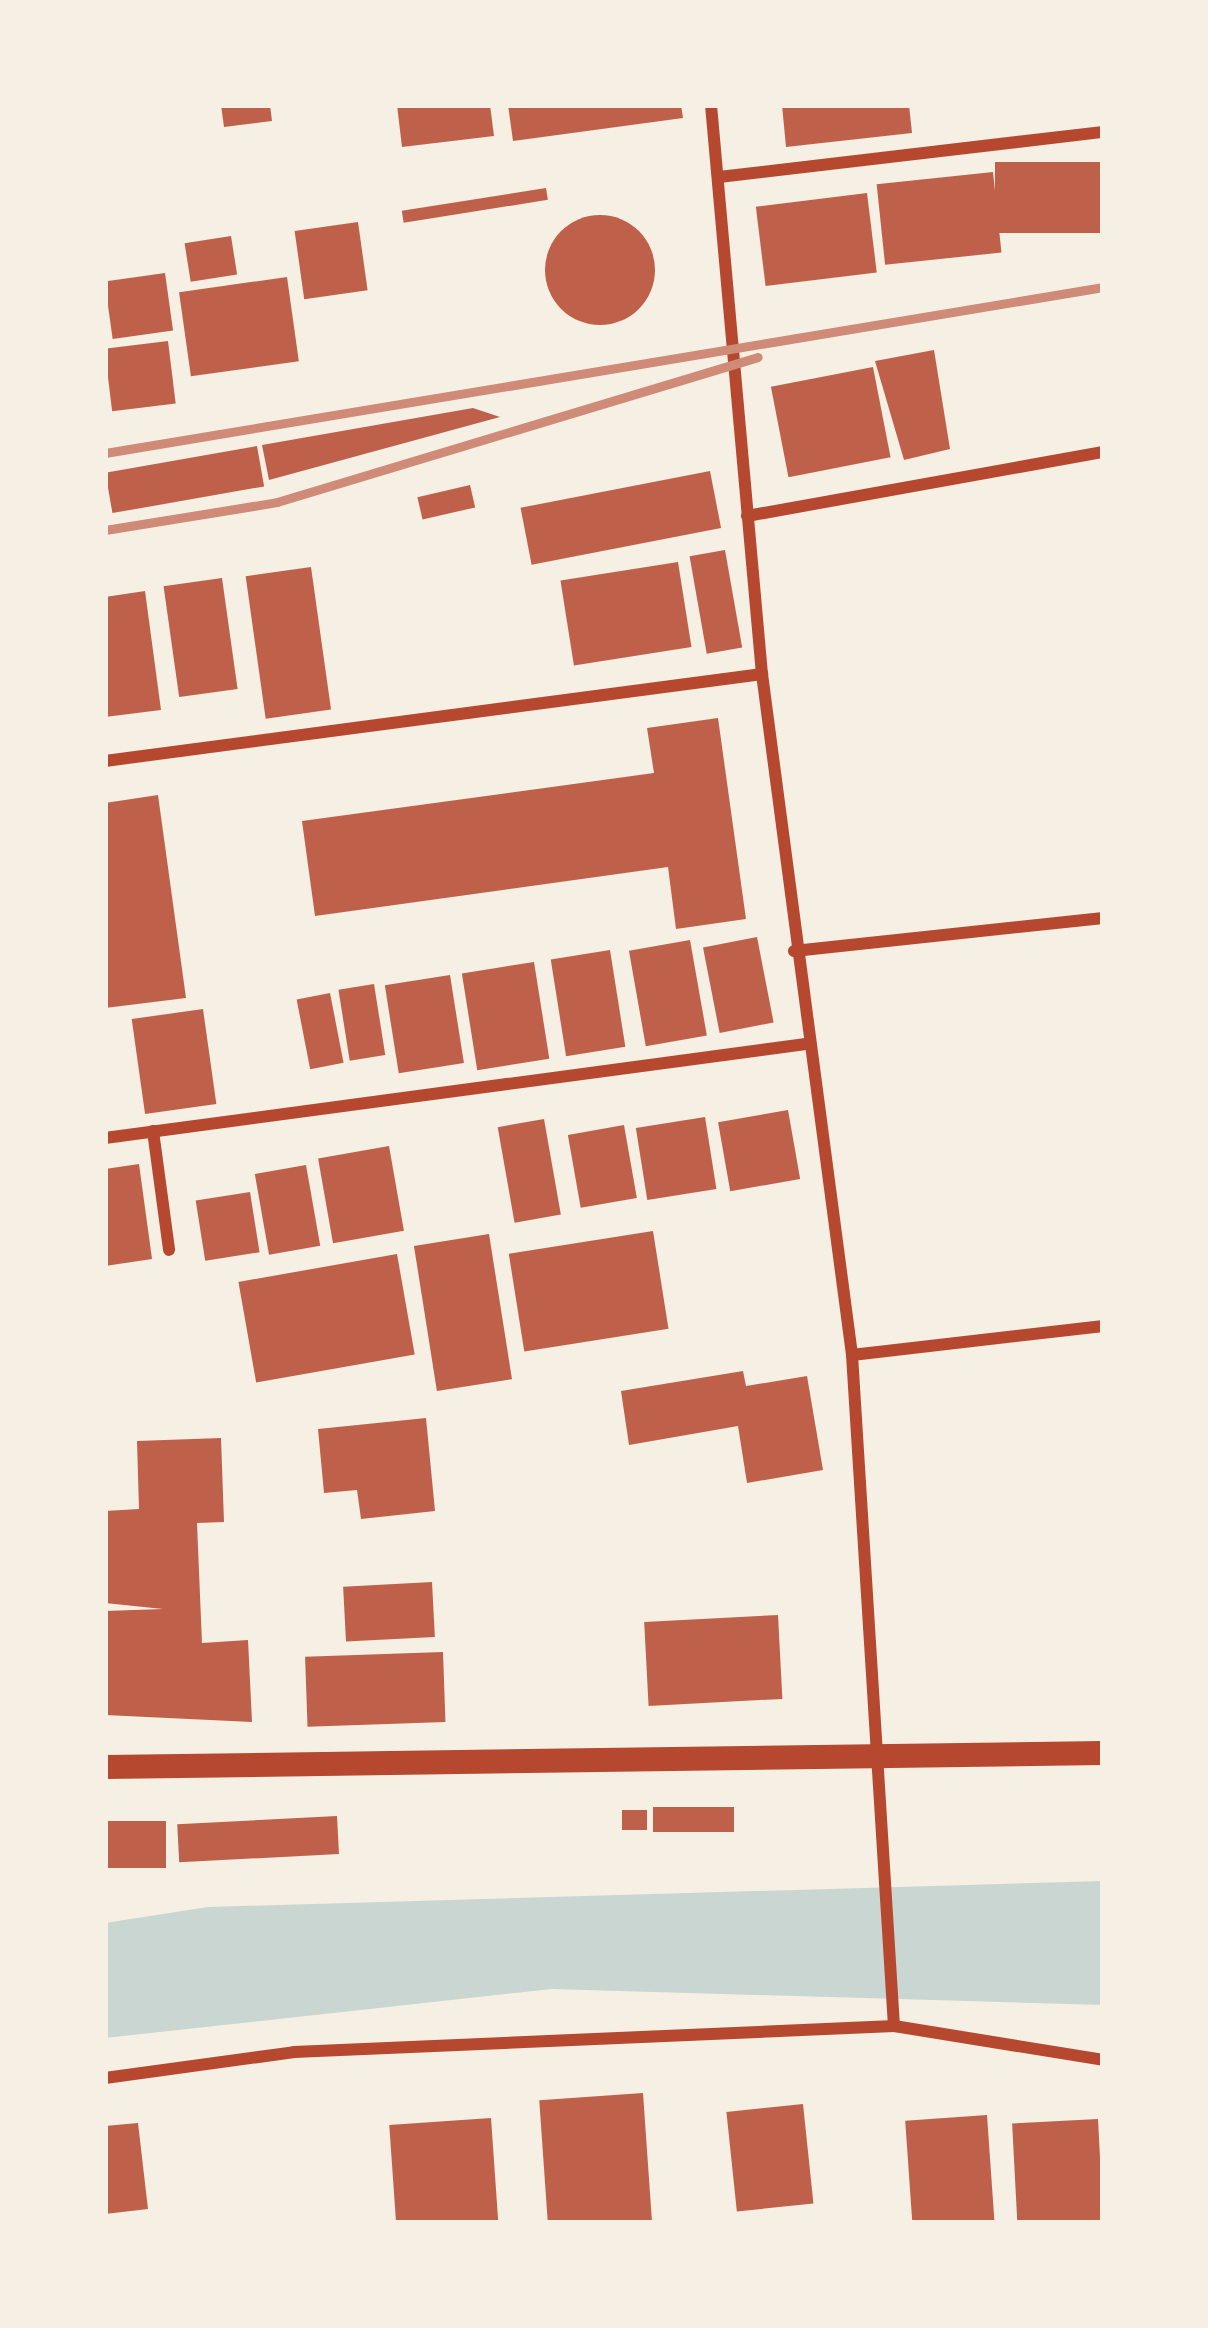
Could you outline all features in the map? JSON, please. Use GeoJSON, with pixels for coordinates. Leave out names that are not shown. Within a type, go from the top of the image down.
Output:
{"type":"FeatureCollection","features":[{"type":"Feature","properties":{"kind":"main road"},"geometry":{"type":"LineString","coordinates":[[105,1767],[879,1762],[1103,1753]]}},
{"type":"Feature","properties":{"kind":"street"},"geometry":{"type":"LineString","coordinates":[[711,105],[762,674],[806,1044],[852,1355],[894,2026]]}},
{"type":"Feature","properties":{"kind":"street"},"geometry":{"type":"LineString","coordinates":[[719,177],[1103,132]]}},
{"type":"Feature","properties":{"kind":"street"},"geometry":{"type":"LineString","coordinates":[[747,516],[1103,452]]}},
{"type":"Feature","properties":{"kind":"street"},"geometry":{"type":"LineString","coordinates":[[105,761],[762,674]]}},
{"type":"Feature","properties":{"kind":"street"},"geometry":{"type":"LineString","coordinates":[[794,951],[1103,918]]}},
{"type":"Feature","properties":{"kind":"street"},"geometry":{"type":"LineString","coordinates":[[105,1138],[806,1044]]}},
{"type":"Feature","properties":{"kind":"street"},"geometry":{"type":"LineString","coordinates":[[153,1131],[169,1250]]}},
{"type":"Feature","properties":{"kind":"street"},"geometry":{"type":"LineString","coordinates":[[852,1355],[1103,1326]]}},
{"type":"Feature","properties":{"kind":"street"},"geometry":{"type":"LineString","coordinates":[[105,2078],[294,2052],[894,2026],[1103,2060]]}},
{"type":"Feature","properties":{"kind":"shaded area"},"geometry":{"type":"Polygon","coordinates":[[[1103,1881],[1103,2005],[552,1989],[105,2038],[105,1923],[208,1907],[1103,1881]]]}},
{"type":"Feature","properties":{"kind":"building"},"geometry":{"type":"Polygon","coordinates":[[[221,105],[270,105],[272,121],[224,127],[221,105]]]}},
{"type":"Feature","properties":{"kind":"building"},"geometry":{"type":"Polygon","coordinates":[[[397,105],[490,105],[494,136],[402,147],[397,105]]]}},
{"type":"Feature","properties":{"kind":"building"},"geometry":{"type":"Polygon","coordinates":[[[508,105],[681,105],[683,118],[513,141],[508,105]]]}},
{"type":"Feature","properties":{"kind":"building"},"geometry":{"type":"Polygon","coordinates":[[[782,105],[909,105],[912,133],[786,147],[782,105]]]}},
{"type":"Feature","properties":{"kind":"building"},"geometry":{"type":"Polygon","coordinates":[[[995,162],[1103,162],[1103,233],[995,233],[995,162]]]}},
{"type":"Feature","properties":{"kind":"building"},"geometry":{"type":"Polygon","coordinates":[[[993,172],[1001,253],[885,265],[877,184],[993,172]]]}},
{"type":"Feature","properties":{"kind":"building"},"geometry":{"type":"Polygon","coordinates":[[[546,188],[548,200],[404,223],[402,211],[546,188]]]}},
{"type":"Feature","properties":{"kind":"building"},"geometry":{"type":"Polygon","coordinates":[[[867,193],[877,272],[766,286],[756,207],[867,193]]]}},
{"type":"Feature","properties":{"kind":"building"},"geometry":{"type":"Polygon","coordinates":[[[600,215],[621,219],[639,231],[651,249],[655,270],[651,291],[639,309],[621,321],[600,325],[579,321],[561,309],[549,291],[545,270],[549,249],[561,231],[579,219],[600,215]]]}},
{"type":"Feature","properties":{"kind":"building"},"geometry":{"type":"Polygon","coordinates":[[[358,222],[368,290],[304,299],[295,231],[358,222]]]}},
{"type":"Feature","properties":{"kind":"building"},"geometry":{"type":"Polygon","coordinates":[[[231,236],[237,275],[191,282],[185,243],[231,236]]]}},
{"type":"Feature","properties":{"kind":"building"},"geometry":{"type":"Polygon","coordinates":[[[165,273],[173,330],[113,339],[105,281],[165,273]]]}},
{"type":"Feature","properties":{"kind":"building"},"geometry":{"type":"Polygon","coordinates":[[[287,277],[299,361],[191,376],[179,292],[287,277]]]}},
{"type":"Feature","properties":{"kind":"building"},"geometry":{"type":"Polygon","coordinates":[[[168,341],[176,404],[112,411],[105,349],[168,341]]]}},
{"type":"Feature","properties":{"kind":"building"},"geometry":{"type":"Polygon","coordinates":[[[934,350],[950,449],[904,460],[875,361],[934,350]]]}},
{"type":"Feature","properties":{"kind":"building"},"geometry":{"type":"Polygon","coordinates":[[[873,367],[891,457],[788,477],[771,387],[873,367]]]}},
{"type":"Feature","properties":{"kind":"building"},"geometry":{"type":"Polygon","coordinates":[[[473,408],[500,417],[269,480],[262,445],[473,408]]]}},
{"type":"Feature","properties":{"kind":"building"},"geometry":{"type":"Polygon","coordinates":[[[257,446],[264,486],[112,513],[105,473],[257,446]]]}},
{"type":"Feature","properties":{"kind":"building"},"geometry":{"type":"Polygon","coordinates":[[[710,471],[721,528],[532,565],[521,508],[710,471]]]}},
{"type":"Feature","properties":{"kind":"building"},"geometry":{"type":"Polygon","coordinates":[[[470,485],[475,507],[423,520],[417,497],[470,485]]]}},
{"type":"Feature","properties":{"kind":"building"},"geometry":{"type":"Polygon","coordinates":[[[725,550],[742,647],[707,654],[690,556],[725,550]]]}},
{"type":"Feature","properties":{"kind":"building"},"geometry":{"type":"Polygon","coordinates":[[[678,562],[691,647],[574,666],[560,581],[678,562]]]}},
{"type":"Feature","properties":{"kind":"building"},"geometry":{"type":"Polygon","coordinates":[[[311,567],[331,710],[266,719],[246,576],[311,567]]]}},
{"type":"Feature","properties":{"kind":"building"},"geometry":{"type":"Polygon","coordinates":[[[222,578],[238,689],[179,697],[164,586],[222,578]]]}},
{"type":"Feature","properties":{"kind":"building"},"geometry":{"type":"Polygon","coordinates":[[[145,591],[161,710],[105,717],[105,597],[145,591]]]}},
{"type":"Feature","properties":{"kind":"building"},"geometry":{"type":"Polygon","coordinates":[[[718,718],[746,919],[676,929],[668,867],[315,916],[302,821],[654,773],[647,728],[718,718]]]}},
{"type":"Feature","properties":{"kind":"building"},"geometry":{"type":"Polygon","coordinates":[[[158,795],[186,998],[105,1008],[105,803],[158,795]]]}},
{"type":"Feature","properties":{"kind":"building"},"geometry":{"type":"Polygon","coordinates":[[[757,937],[774,1022],[720,1033],[703,947],[757,937]]]}},
{"type":"Feature","properties":{"kind":"building"},"geometry":{"type":"Polygon","coordinates":[[[690,940],[707,1036],[646,1046],[629,951],[690,940]]]}},
{"type":"Feature","properties":{"kind":"building"},"geometry":{"type":"Polygon","coordinates":[[[610,950],[625,1047],[566,1056],[551,959],[610,950]]]}},
{"type":"Feature","properties":{"kind":"building"},"geometry":{"type":"Polygon","coordinates":[[[534,962],[549,1059],[477,1070],[462,973],[534,962]]]}},
{"type":"Feature","properties":{"kind":"building"},"geometry":{"type":"Polygon","coordinates":[[[450,975],[464,1063],[399,1073],[385,985],[450,975]]]}},
{"type":"Feature","properties":{"kind":"building"},"geometry":{"type":"Polygon","coordinates":[[[374,984],[385,1055],[350,1061],[338,990],[374,984]]]}},
{"type":"Feature","properties":{"kind":"building"},"geometry":{"type":"Polygon","coordinates":[[[330,993],[344,1063],[310,1069],[297,999],[330,993]]]}},
{"type":"Feature","properties":{"kind":"building"},"geometry":{"type":"Polygon","coordinates":[[[203,1009],[216,1104],[145,1114],[132,1019],[203,1009]]]}},
{"type":"Feature","properties":{"kind":"building"},"geometry":{"type":"Polygon","coordinates":[[[788,1110],[800,1179],[730,1191],[718,1122],[788,1110]]]}},
{"type":"Feature","properties":{"kind":"building"},"geometry":{"type":"Polygon","coordinates":[[[705,1117],[716,1189],[647,1200],[636,1128],[705,1117]]]}},
{"type":"Feature","properties":{"kind":"building"},"geometry":{"type":"Polygon","coordinates":[[[544,1119],[561,1215],[515,1223],[498,1127],[544,1119]]]}},
{"type":"Feature","properties":{"kind":"building"},"geometry":{"type":"Polygon","coordinates":[[[624,1125],[637,1198],[581,1208],[568,1135],[624,1125]]]}},
{"type":"Feature","properties":{"kind":"building"},"geometry":{"type":"Polygon","coordinates":[[[389,1146],[404,1231],[333,1243],[318,1159],[389,1146]]]}},
{"type":"Feature","properties":{"kind":"building"},"geometry":{"type":"Polygon","coordinates":[[[139,1164],[152,1259],[105,1266],[105,1169],[139,1164]]]}},
{"type":"Feature","properties":{"kind":"building"},"geometry":{"type":"Polygon","coordinates":[[[306,1165],[320,1246],[269,1255],[255,1174],[306,1165]]]}},
{"type":"Feature","properties":{"kind":"building"},"geometry":{"type":"Polygon","coordinates":[[[250,1192],[260,1252],[205,1261],[196,1201],[250,1192]]]}},
{"type":"Feature","properties":{"kind":"building"},"geometry":{"type":"Polygon","coordinates":[[[653,1231],[668,1329],[524,1352],[509,1254],[653,1231]]]}},
{"type":"Feature","properties":{"kind":"building"},"geometry":{"type":"Polygon","coordinates":[[[489,1234],[512,1379],[437,1391],[414,1246],[489,1234]]]}},
{"type":"Feature","properties":{"kind":"building"},"geometry":{"type":"Polygon","coordinates":[[[397,1254],[415,1354],[256,1382],[238,1282],[397,1254]]]}},
{"type":"Feature","properties":{"kind":"building"},"geometry":{"type":"Polygon","coordinates":[[[743,1371],[746,1386],[807,1376],[823,1470],[747,1483],[738,1426],[629,1445],[621,1391],[743,1371]]]}},
{"type":"Feature","properties":{"kind":"building"},"geometry":{"type":"Polygon","coordinates":[[[426,1418],[435,1511],[361,1519],[357,1490],[324,1493],[318,1429],[426,1418]]]}},
{"type":"Feature","properties":{"kind":"building"},"geometry":{"type":"Polygon","coordinates":[[[221,1438],[224,1522],[197,1523],[202,1643],[248,1640],[252,1722],[105,1715],[105,1611],[163,1609],[105,1603],[105,1511],[139,1509],[137,1441],[221,1438]]]}},
{"type":"Feature","properties":{"kind":"building"},"geometry":{"type":"Polygon","coordinates":[[[432,1582],[435,1637],[346,1642],[343,1587],[432,1582]]]}},
{"type":"Feature","properties":{"kind":"building"},"geometry":{"type":"Polygon","coordinates":[[[778,1615],[782,1699],[649,1706],[644,1622],[778,1615]]]}},
{"type":"Feature","properties":{"kind":"building"},"geometry":{"type":"Polygon","coordinates":[[[443,1652],[445,1722],[308,1727],[305,1657],[443,1652]]]}},
{"type":"Feature","properties":{"kind":"building"},"geometry":{"type":"Polygon","coordinates":[[[653,1807],[734,1807],[734,1832],[653,1832],[653,1807]]]}},
{"type":"Feature","properties":{"kind":"building"},"geometry":{"type":"Polygon","coordinates":[[[622,1810],[647,1810],[647,1830],[622,1830],[622,1810]]]}},
{"type":"Feature","properties":{"kind":"building"},"geometry":{"type":"Polygon","coordinates":[[[337,1816],[339,1854],[179,1862],[177,1824],[337,1816]]]}},
{"type":"Feature","properties":{"kind":"building"},"geometry":{"type":"Polygon","coordinates":[[[105,1821],[166,1821],[166,1868],[105,1868],[105,1821]]]}},
{"type":"Feature","properties":{"kind":"building"},"geometry":{"type":"Polygon","coordinates":[[[643,2093],[652,2223],[548,2223],[539,2100],[643,2093]]]}},
{"type":"Feature","properties":{"kind":"building"},"geometry":{"type":"Polygon","coordinates":[[[803,2104],[813,2203],[737,2212],[726,2112],[803,2104]]]}},
{"type":"Feature","properties":{"kind":"building"},"geometry":{"type":"Polygon","coordinates":[[[987,2115],[995,2223],[912,2223],[905,2121],[987,2115]]]}},
{"type":"Feature","properties":{"kind":"building"},"geometry":{"type":"Polygon","coordinates":[[[491,2118],[498,2223],[396,2223],[389,2125],[491,2118]]]}},
{"type":"Feature","properties":{"kind":"building"},"geometry":{"type":"Polygon","coordinates":[[[1098,2119],[1103,2223],[1017,2223],[1012,2124],[1098,2119]]]}},
{"type":"Feature","properties":{"kind":"building"},"geometry":{"type":"Polygon","coordinates":[[[138,2123],[148,2209],[105,2214],[105,2126],[138,2123]]]}},
{"type":"Feature","properties":{"kind":"railway"},"geometry":{"type":"LineString","coordinates":[[105,453],[1103,287]]}},
{"type":"Feature","properties":{"kind":"railway"},"geometry":{"type":"LineString","coordinates":[[105,530],[277,502],[758,357]]}}]}
